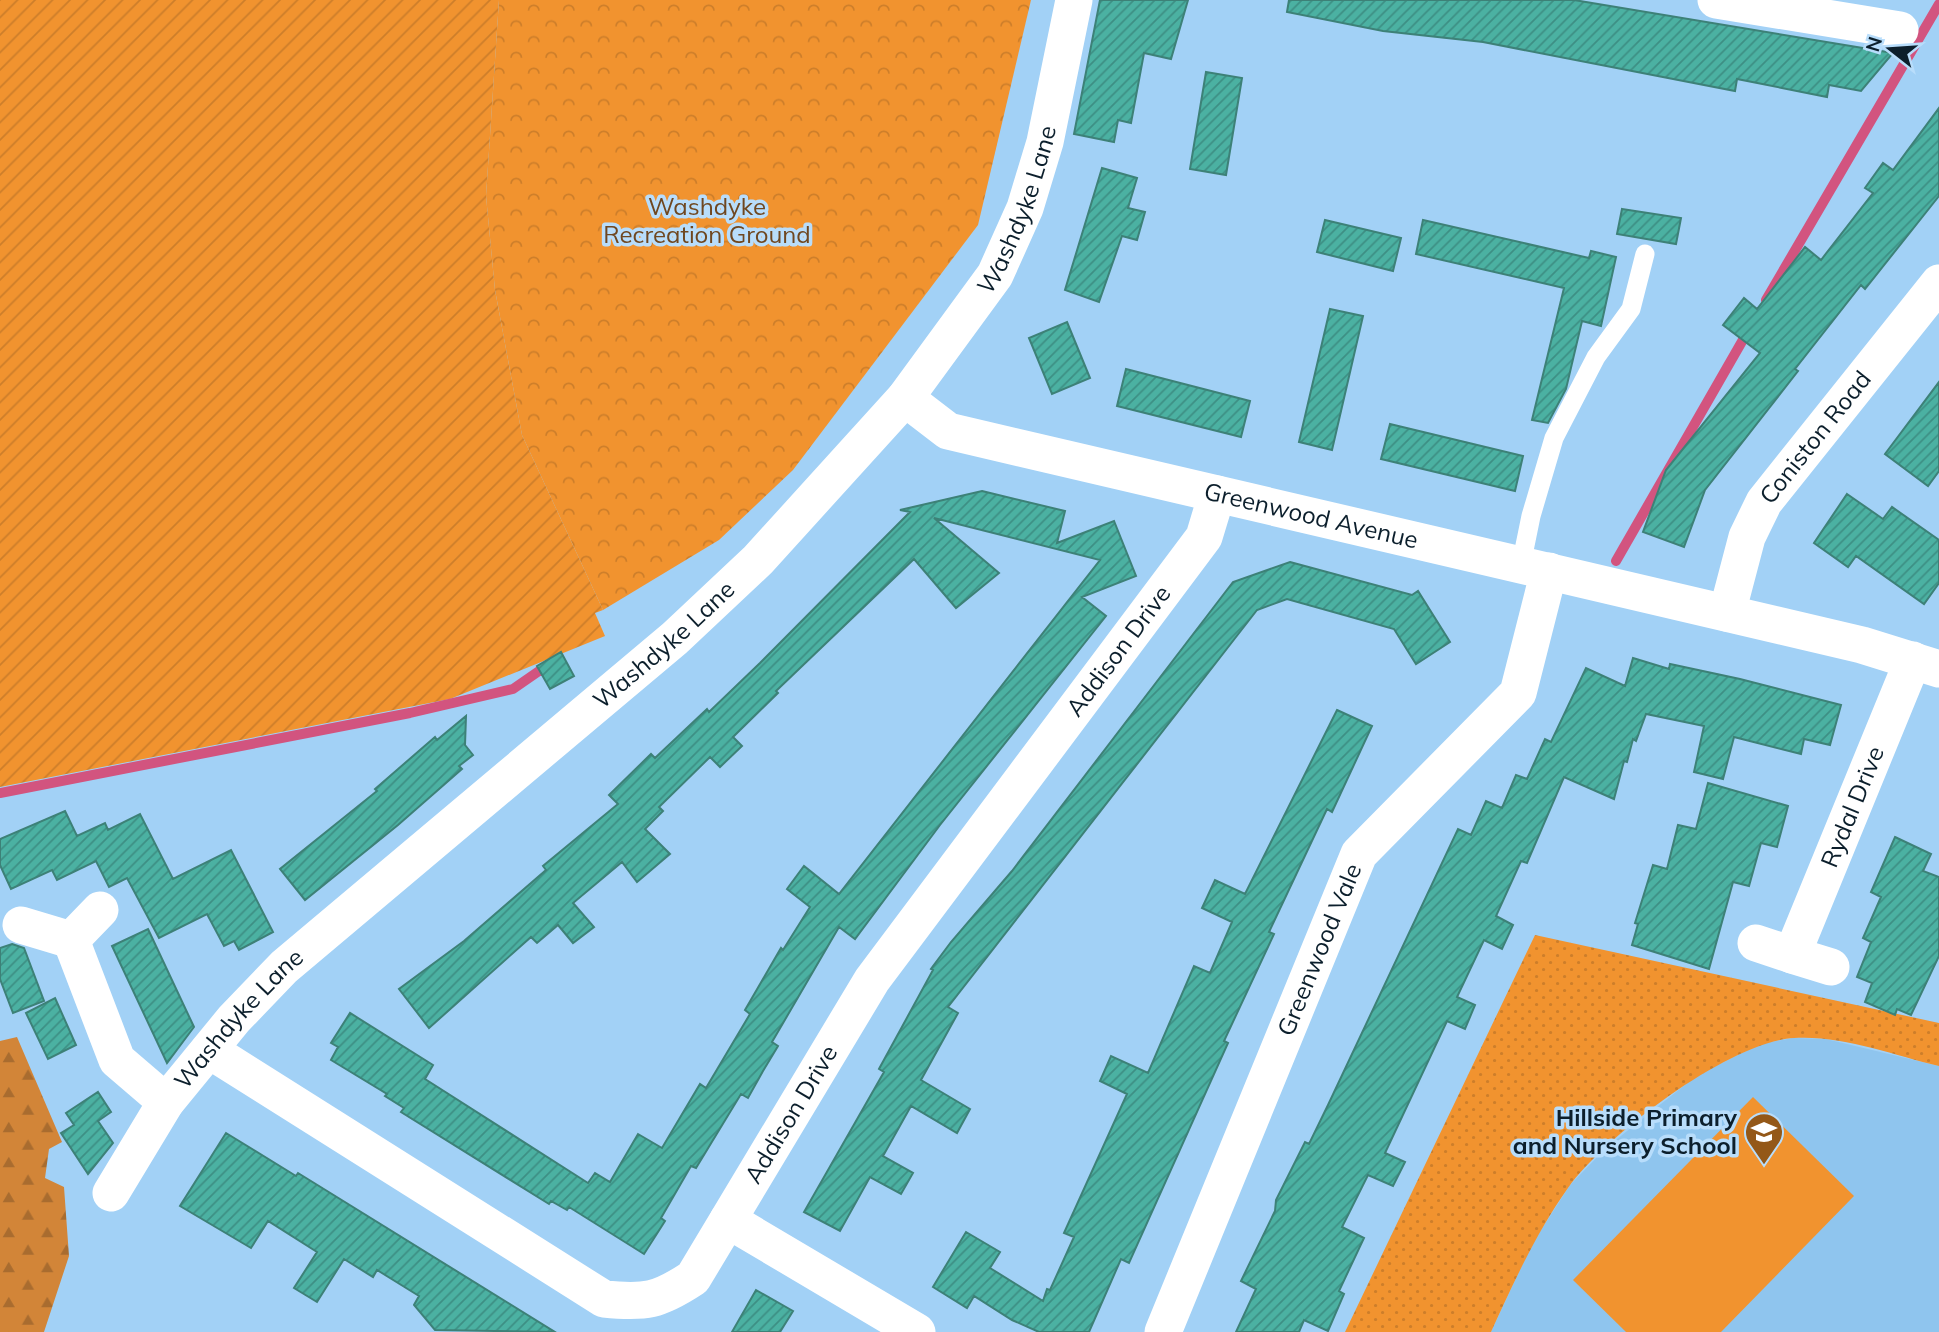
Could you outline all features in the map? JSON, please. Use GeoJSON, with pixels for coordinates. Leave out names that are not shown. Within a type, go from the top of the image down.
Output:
{"type":"FeatureCollection","features":[{"type":"Feature","properties":{"kind":"street","name":"Washdyke Lane"},"geometry":{"type":"LineString","coordinates":[[111,1193],[166,1102],[284,968],[675,638],[758,561],[905,398],[995,275],[1024,208],[1045,142],[1074,0]]}},
{"type":"Feature","properties":{"kind":"street"},"geometry":{"type":"LineString","coordinates":[[1716,0],[1900,30]]}},
{"type":"Feature","properties":{"kind":"street","name":"Coniston Road"},"geometry":{"type":"LineString","coordinates":[[1727,613],[1747,537],[1764,502],[1939,283]]}},
{"type":"Feature","properties":{"kind":"street","name":"Greenwood Avenue"},"geometry":{"type":"LineString","coordinates":[[905,398],[948,431],[1727,613],[1926,664]]}},
{"type":"Feature","properties":{"kind":"street","name":"Addison Drive"},"geometry":{"type":"LineString","coordinates":[[209,1050],[604,1299],[635,1302],[664,1297],[693,1278],[872,980],[1204,537],[1217,494]]}},
{"type":"Feature","properties":{"kind":"street","name":"Greenwood Vale"},"geometry":{"type":"LineString","coordinates":[[1163,1332],[1359,854],[1518,693],[1535,568]]}},
{"type":"Feature","properties":{"kind":"street","name":"Rydal Drive"},"geometry":{"type":"LineString","coordinates":[[1792,955],[1926,664]]}},
{"type":"Feature","properties":{"kind":"street"},"geometry":{"type":"LineString","coordinates":[[71,940],[100,910]]}},
{"type":"Feature","properties":{"kind":"street"},"geometry":{"type":"LineString","coordinates":[[21,925],[71,940]]}},
{"type":"Feature","properties":{"kind":"street"},"geometry":{"type":"LineString","coordinates":[[71,940],[117,1060],[166,1102]]}},
{"type":"Feature","properties":{"kind":"street"},"geometry":{"type":"LineString","coordinates":[[1756,943],[1831,967]]}},
{"type":"Feature","properties":{"kind":"street"},"geometry":{"type":"LineString","coordinates":[[728,1220],[918,1332]]}},
{"type":"Feature","properties":{"kind":"lane"},"geometry":{"type":"LineString","coordinates":[[1535,568],[1531,516],[1554,438],[1596,357],[1631,309],[1645,254]]}},
{"type":"Feature","properties":{"kind":"shaded area","name":"Hillside Primary and Nursery School"},"geometry":{"type":"Polygon","coordinates":[[[1793,1038],[1826,1039],[1939,1066],[1939,1332],[1491,1332],[1532,1244],[1570,1185],[1607,1147],[1696,1076],[1760,1044],[1793,1038]]]}},
{"type":"Feature","properties":{"kind":"green space"},"geometry":{"type":"Polygon","coordinates":[[[0,0],[499,0],[486,196],[495,290],[522,435],[603,610],[595,613],[605,636],[450,699],[0,787],[0,0]]]}},
{"type":"Feature","properties":{"kind":"green space","name":"Washdyke Recreation Ground"},"geometry":{"type":"Polygon","coordinates":[[[499,0],[1031,0],[978,225],[793,470],[719,540],[603,610],[522,435],[495,290],[486,196],[499,0]]]}},
{"type":"Feature","properties":{"kind":"green space"},"geometry":{"type":"Polygon","coordinates":[[[1535,935],[1939,1023],[1939,1066],[1849,1043],[1812,1038],[1767,1043],[1737,1056],[1704,1073],[1639,1118],[1586,1167],[1568,1188],[1546,1222],[1491,1332],[1345,1332],[1535,935]]]}},
{"type":"Feature","properties":{"kind":"green space"},"geometry":{"type":"Polygon","coordinates":[[[17,1037],[62,1142],[49,1149],[45,1178],[64,1187],[69,1256],[44,1332],[0,1332],[0,1041],[17,1037]]]}},
{"type":"Feature","properties":{"kind":"green space"},"geometry":{"type":"Polygon","coordinates":[[[1753,1097],[1854,1196],[1721,1332],[1626,1332],[1573,1280],[1753,1097]]]}},
{"type":"Feature","properties":{"kind":"building"},"geometry":{"type":"Polygon","coordinates":[[[1100,0],[1188,0],[1171,59],[1144,53],[1131,123],[1118,120],[1114,142],[1074,134],[1100,0]]]}},
{"type":"Feature","properties":{"kind":"building"},"geometry":{"type":"Polygon","coordinates":[[[1289,0],[1574,0],[1893,53],[1861,91],[1829,85],[1827,97],[1737,79],[1735,91],[1483,42],[1383,31],[1287,12],[1289,0]]]}},
{"type":"Feature","properties":{"kind":"building"},"geometry":{"type":"Polygon","coordinates":[[[1206,72],[1242,78],[1226,175],[1190,169],[1206,72]]]}},
{"type":"Feature","properties":{"kind":"building"},"geometry":{"type":"Polygon","coordinates":[[[1939,108],[1939,196],[1865,289],[1861,285],[1705,490],[1684,547],[1643,532],[1666,470],[1760,353],[1723,325],[1744,298],[1757,309],[1805,247],[1821,260],[1873,193],[1865,188],[1883,163],[1893,170],[1939,108]]]}},
{"type":"Feature","properties":{"kind":"building"},"geometry":{"type":"Polygon","coordinates":[[[1102,168],[1137,178],[1128,208],[1145,212],[1137,240],[1122,236],[1099,302],[1065,290],[1102,168]]]}},
{"type":"Feature","properties":{"kind":"building"},"geometry":{"type":"Polygon","coordinates":[[[1622,209],[1681,218],[1676,244],[1617,234],[1622,209]]]}},
{"type":"Feature","properties":{"kind":"building"},"geometry":{"type":"Polygon","coordinates":[[[1325,220],[1401,238],[1393,271],[1317,252],[1325,220]]]}},
{"type":"Feature","properties":{"kind":"building"},"geometry":{"type":"Polygon","coordinates":[[[1423,220],[1589,258],[1591,251],[1616,257],[1601,326],[1582,321],[1566,389],[1548,423],[1532,420],[1564,288],[1416,254],[1423,220]]]}},
{"type":"Feature","properties":{"kind":"building"},"geometry":{"type":"Polygon","coordinates":[[[1330,309],[1363,316],[1332,450],[1299,442],[1330,309]]]}},
{"type":"Feature","properties":{"kind":"building"},"geometry":{"type":"Polygon","coordinates":[[[1067,322],[1090,378],[1052,394],[1029,338],[1067,322]]]}},
{"type":"Feature","properties":{"kind":"building"},"geometry":{"type":"Polygon","coordinates":[[[1126,369],[1250,401],[1241,437],[1117,406],[1126,369]]]}},
{"type":"Feature","properties":{"kind":"building"},"geometry":{"type":"Polygon","coordinates":[[[1939,382],[1939,471],[1928,486],[1885,454],[1939,382]]]}},
{"type":"Feature","properties":{"kind":"building"},"geometry":{"type":"Polygon","coordinates":[[[1390,424],[1523,456],[1515,491],[1381,459],[1390,424]]]}},
{"type":"Feature","properties":{"kind":"building"},"geometry":{"type":"Polygon","coordinates":[[[982,491],[1065,511],[1057,543],[1114,521],[1136,576],[1082,597],[1106,616],[940,825],[855,939],[839,927],[772,1042],[778,1046],[748,1098],[741,1094],[696,1168],[691,1166],[661,1218],[665,1221],[644,1254],[569,1207],[567,1210],[551,1201],[549,1204],[401,1112],[404,1108],[385,1096],[387,1094],[331,1060],[338,1047],[331,1043],[350,1013],[433,1065],[425,1079],[588,1183],[595,1173],[610,1182],[638,1134],[662,1148],[700,1084],[706,1088],[750,1014],[745,1010],[781,948],[783,950],[810,907],[787,889],[804,866],[839,894],[1100,560],[934,518],[999,573],[956,608],[914,559],[776,691],[778,693],[733,737],[742,746],[720,767],[710,757],[659,807],[663,811],[645,829],[670,854],[637,882],[622,862],[573,903],[594,927],[573,943],[558,925],[537,943],[531,937],[429,1028],[399,989],[464,941],[546,870],[543,866],[618,804],[609,795],[651,754],[655,758],[707,709],[709,712],[760,663],[910,512],[900,510],[982,491]]]}},
{"type":"Feature","properties":{"kind":"building"},"geometry":{"type":"Polygon","coordinates":[[[1847,494],[1883,519],[1892,507],[1939,540],[1939,583],[1924,604],[1856,556],[1848,567],[1814,543],[1847,494]]]}},
{"type":"Feature","properties":{"kind":"building"},"geometry":{"type":"Polygon","coordinates":[[[1290,562],[1412,595],[1418,591],[1450,642],[1416,664],[1394,629],[1287,599],[1257,610],[948,1007],[958,1013],[921,1080],[970,1109],[957,1133],[911,1106],[883,1156],[913,1173],[901,1194],[870,1177],[840,1231],[804,1212],[884,1072],[879,1069],[933,970],[931,969],[951,942],[1012,871],[1233,582],[1290,562]]]}},
{"type":"Feature","properties":{"kind":"building"},"geometry":{"type":"Polygon","coordinates":[[[561,652],[574,676],[550,689],[537,666],[561,652]]]}},
{"type":"Feature","properties":{"kind":"building"},"geometry":{"type":"Polygon","coordinates":[[[1633,658],[1669,669],[1670,664],[1740,679],[1841,705],[1830,745],[1804,739],[1801,754],[1734,737],[1723,779],[1694,772],[1704,726],[1646,714],[1636,741],[1633,739],[1627,762],[1624,761],[1614,799],[1564,777],[1527,863],[1521,861],[1496,916],[1513,925],[1502,949],[1484,940],[1457,997],[1475,1005],[1465,1029],[1447,1021],[1385,1153],[1405,1162],[1393,1186],[1368,1175],[1342,1227],[1364,1238],[1339,1291],[1344,1294],[1328,1331],[1304,1320],[1299,1332],[1236,1332],[1256,1289],[1241,1281],[1275,1211],[1276,1200],[1305,1142],[1309,1144],[1458,829],[1471,835],[1486,801],[1502,808],[1516,775],[1527,779],[1545,739],[1551,742],[1586,668],[1625,686],[1633,658]]]}},
{"type":"Feature","properties":{"kind":"building"},"geometry":{"type":"Polygon","coordinates":[[[1337,710],[1372,726],[1332,812],[1327,809],[1269,932],[1274,934],[1224,1041],[1228,1043],[1129,1263],[1121,1259],[1089,1332],[1039,1332],[1012,1320],[974,1296],[967,1308],[933,1287],[966,1232],[1000,1252],[990,1268],[1043,1301],[1074,1237],[1064,1233],[1127,1094],[1100,1081],[1111,1056],[1148,1073],[1194,966],[1210,973],[1232,922],[1202,908],[1215,880],[1245,894],[1337,710]]]}},
{"type":"Feature","properties":{"kind":"building"},"geometry":{"type":"Polygon","coordinates":[[[466,716],[465,745],[473,755],[459,766],[462,769],[305,900],[280,869],[377,791],[375,789],[435,737],[437,740],[466,716]]]}},
{"type":"Feature","properties":{"kind":"building"},"geometry":{"type":"Polygon","coordinates":[[[1708,783],[1788,806],[1777,847],[1761,843],[1749,886],[1733,882],[1709,969],[1632,945],[1638,924],[1635,923],[1653,865],[1667,869],[1678,825],[1696,829],[1708,783]]]}},
{"type":"Feature","properties":{"kind":"building"},"geometry":{"type":"Polygon","coordinates":[[[65,811],[77,836],[105,823],[108,830],[140,814],[173,879],[231,850],[273,932],[239,950],[234,941],[224,946],[207,914],[159,938],[127,878],[109,887],[96,861],[57,880],[52,870],[11,889],[0,865],[0,839],[65,811]]]}},
{"type":"Feature","properties":{"kind":"building"},"geometry":{"type":"Polygon","coordinates":[[[1895,837],[1931,854],[1923,871],[1939,877],[1939,956],[1911,1015],[1897,1009],[1895,1015],[1865,1002],[1872,983],[1857,977],[1871,942],[1863,938],[1881,897],[1871,892],[1895,837]]]}},
{"type":"Feature","properties":{"kind":"building"},"geometry":{"type":"Polygon","coordinates":[[[148,929],[194,1027],[167,1063],[112,946],[148,929]]]}},
{"type":"Feature","properties":{"kind":"building"},"geometry":{"type":"Polygon","coordinates":[[[12,944],[24,948],[44,1001],[13,1013],[0,979],[0,948],[12,944]]]}},
{"type":"Feature","properties":{"kind":"building"},"geometry":{"type":"Polygon","coordinates":[[[55,998],[76,1045],[48,1059],[26,1013],[55,998]]]}},
{"type":"Feature","properties":{"kind":"building"},"geometry":{"type":"Polygon","coordinates":[[[98,1092],[111,1112],[98,1121],[113,1143],[88,1174],[61,1133],[74,1125],[66,1113],[98,1092]]]}},
{"type":"Feature","properties":{"kind":"building"},"geometry":{"type":"Polygon","coordinates":[[[226,1133],[296,1176],[298,1173],[555,1332],[435,1330],[414,1305],[419,1296],[377,1270],[373,1277],[344,1259],[317,1302],[294,1288],[317,1252],[268,1221],[251,1248],[180,1206],[226,1133]]]}},
{"type":"Feature","properties":{"kind":"building"},"geometry":{"type":"Polygon","coordinates":[[[756,1290],[793,1311],[780,1332],[732,1332],[756,1290]]]}},
{"type":"Feature","properties":{"kind":"waterway"},"geometry":{"type":"LineString","coordinates":[[1766,300],[1939,4]]}},
{"type":"Feature","properties":{"kind":"waterway"},"geometry":{"type":"LineString","coordinates":[[1616,561],[1748,331]]}},
{"type":"Feature","properties":{"kind":"waterway"},"geometry":{"type":"LineString","coordinates":[[0,793],[410,713],[513,689],[539,671],[551,671]]}},
{"type":"Feature","properties":{"kind":"place","name":"Hillside Primary and Nursery School"},"geometry":{"type":"Point","coordinates":[1764,1166]}}]}
